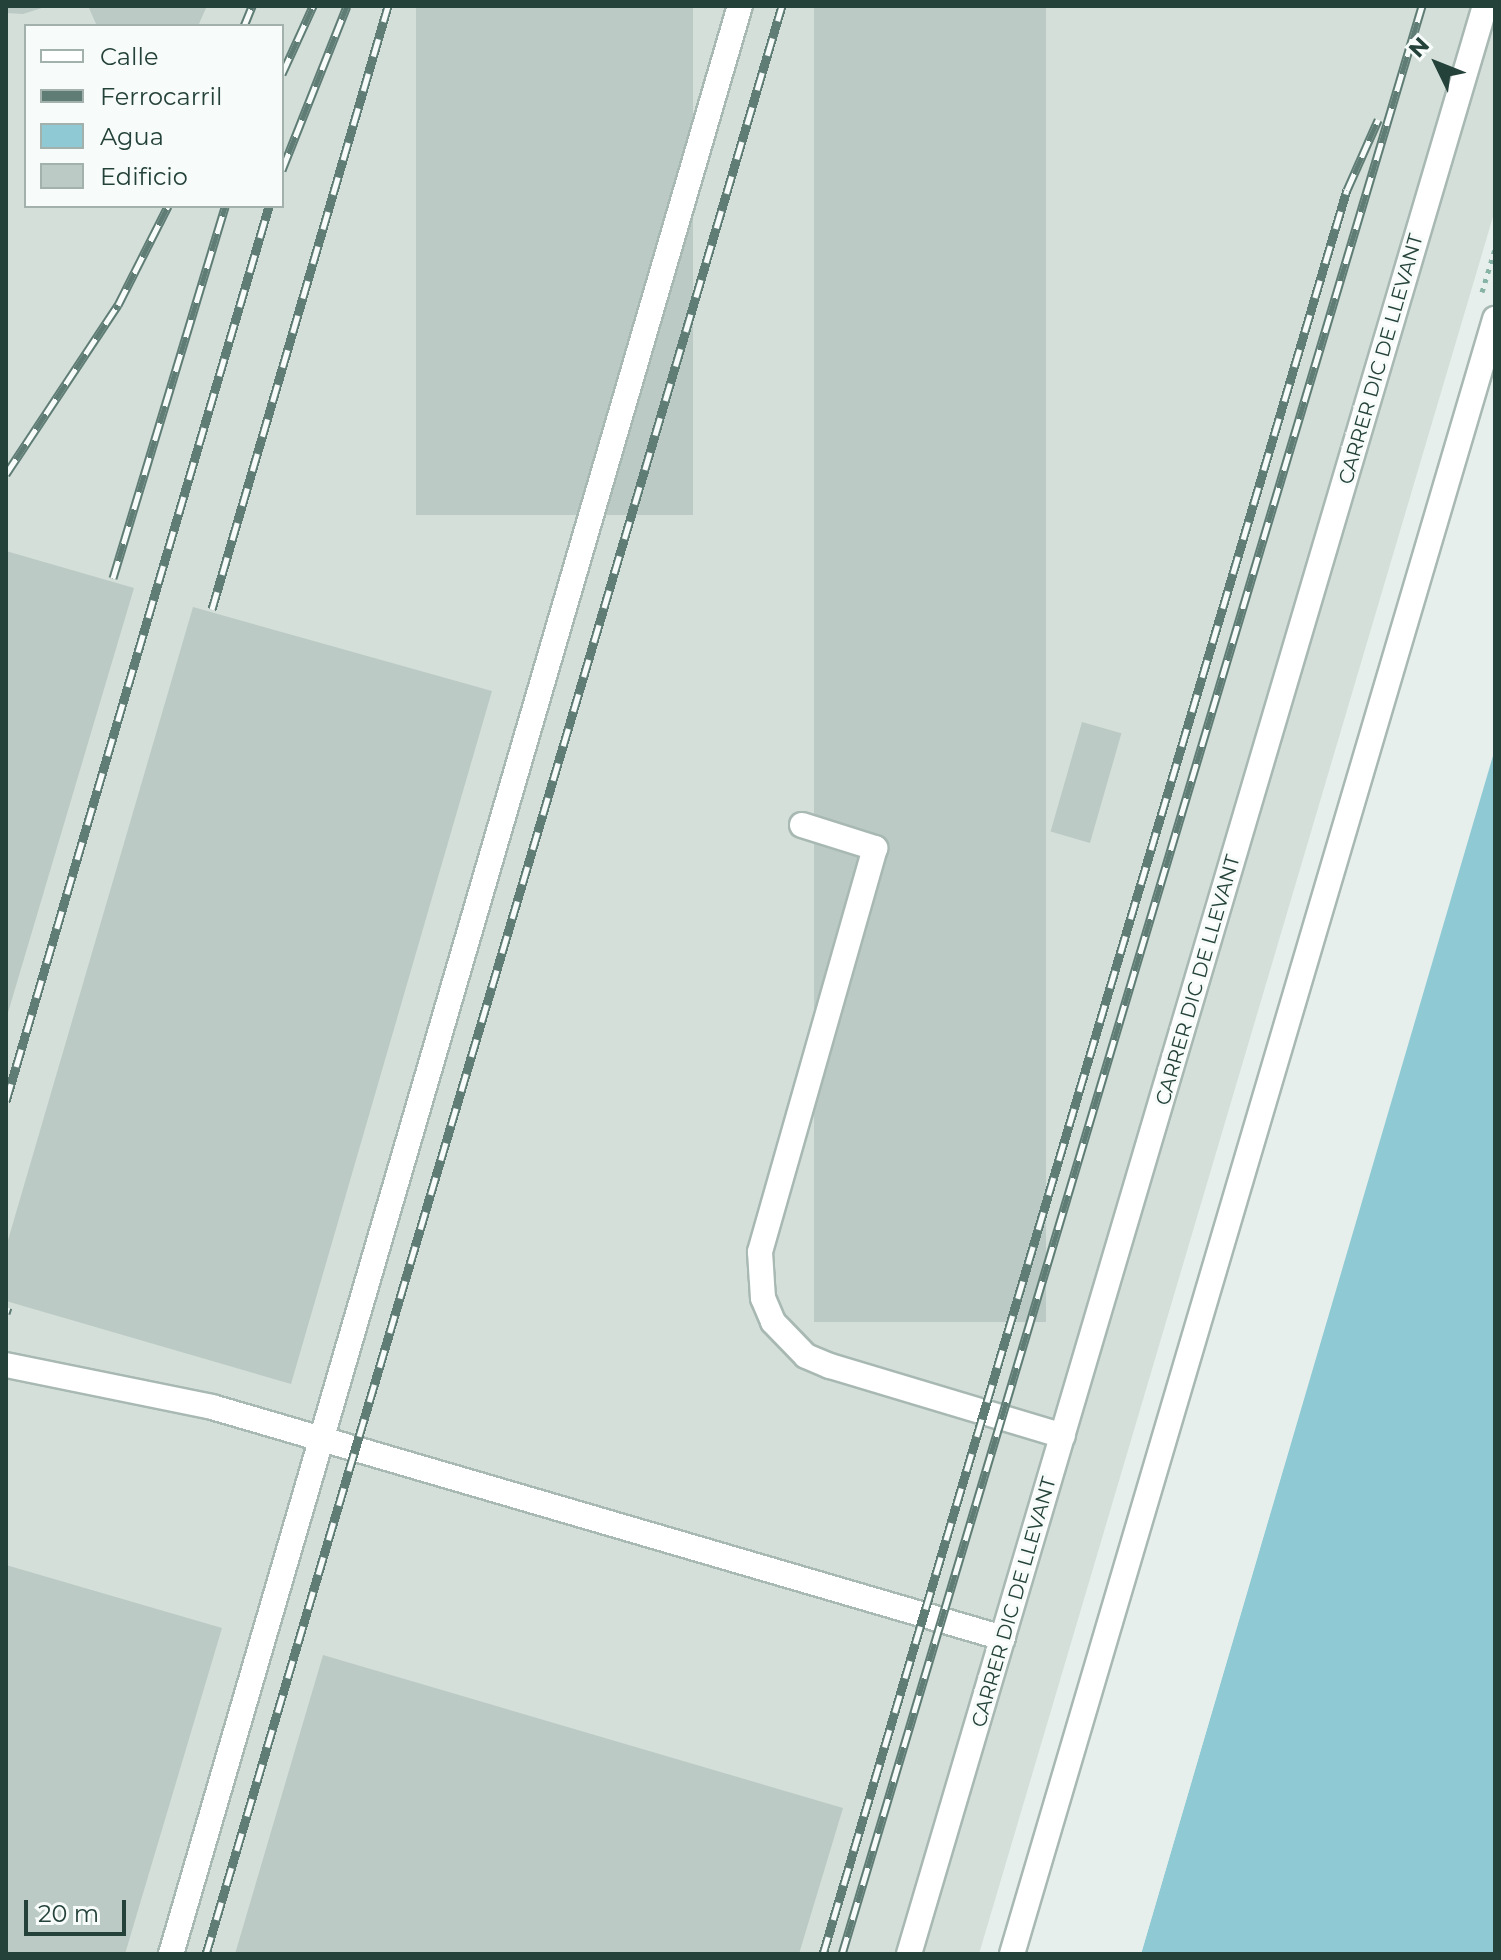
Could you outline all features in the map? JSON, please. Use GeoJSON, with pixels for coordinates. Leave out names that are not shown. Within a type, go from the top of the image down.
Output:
{"type":"FeatureCollection","features":[{"type":"Feature","properties":{"kind":"lane"},"geometry":{"type":"LineString","coordinates":[[171,1954],[740,6]]}},
{"type":"Feature","properties":{"kind":"lane","name":"CARRER DIC DE LLEVANT"},"geometry":{"type":"LineString","coordinates":[[909,1954],[1485,6]]}},
{"type":"Feature","properties":{"kind":"lane"},"geometry":{"type":"LineString","coordinates":[[1012,1954],[1495,319]]}},
{"type":"Feature","properties":{"kind":"lane"},"geometry":{"type":"LineString","coordinates":[[802,825],[875,848],[760,1252],[763,1298],[773,1322],[806,1356],[830,1366],[1063,1436]]}},
{"type":"Feature","properties":{"kind":"lane"},"geometry":{"type":"LineString","coordinates":[[6,1365],[212,1407],[1003,1638]]}},
{"type":"Feature","properties":{"kind":"shaded area"},"geometry":{"type":"Polygon","coordinates":[[[6,6],[1495,6],[1495,210],[979,1954],[6,1954],[6,6]]]}},
{"type":"Feature","properties":{"kind":"water"},"geometry":{"type":"Polygon","coordinates":[[[1495,749],[1495,1954],[1141,1954],[1495,749]]]}},
{"type":"Feature","properties":{"kind":"pier"},"geometry":{"type":"Polygon","coordinates":[[[1495,745],[1141,1954],[1137,1954],[1491,748],[1495,745]]]}},
{"type":"Feature","properties":{"kind":"building"},"geometry":{"type":"Polygon","coordinates":[[[6,6],[48,6],[23,14],[6,13],[6,6]]]}},
{"type":"Feature","properties":{"kind":"building"},"geometry":{"type":"Polygon","coordinates":[[[88,6],[207,6],[199,24],[96,24],[88,6]]]}},
{"type":"Feature","properties":{"kind":"building"},"geometry":{"type":"Polygon","coordinates":[[[416,6],[693,6],[693,515],[416,515],[416,6]]]}},
{"type":"Feature","properties":{"kind":"building"},"geometry":{"type":"Polygon","coordinates":[[[814,6],[1046,6],[1046,1322],[814,1322],[814,6]]]}},
{"type":"Feature","properties":{"kind":"building"},"geometry":{"type":"Polygon","coordinates":[[[6,551],[134,588],[7,1016],[6,1016],[6,551]]]}},
{"type":"Feature","properties":{"kind":"building"},"geometry":{"type":"Polygon","coordinates":[[[193,607],[492,691],[291,1384],[6,1301],[6,1247],[193,607]]]}},
{"type":"Feature","properties":{"kind":"building"},"geometry":{"type":"Polygon","coordinates":[[[1082,722],[1121,733],[1090,843],[1051,832],[1082,722]]]}},
{"type":"Feature","properties":{"kind":"building"},"geometry":{"type":"Polygon","coordinates":[[[6,1565],[222,1628],[125,1954],[6,1954],[6,1565]]]}},
{"type":"Feature","properties":{"kind":"building"},"geometry":{"type":"Polygon","coordinates":[[[323,1655],[843,1808],[799,1954],[235,1954],[323,1655]]]}},
{"type":"Feature","properties":{"kind":"railway"},"geometry":{"type":"LineString","coordinates":[[245,24],[252,6]]}},
{"type":"Feature","properties":{"kind":"railway"},"geometry":{"type":"LineString","coordinates":[[284,70],[313,6]]}},
{"type":"Feature","properties":{"kind":"railway"},"geometry":{"type":"LineString","coordinates":[[284,165],[347,6]]}},
{"type":"Feature","properties":{"kind":"railway"},"geometry":{"type":"LineString","coordinates":[[212,609],[388,6]]}},
{"type":"Feature","properties":{"kind":"railway"},"geometry":{"type":"LineString","coordinates":[[206,1954],[782,6]]}},
{"type":"Feature","properties":{"kind":"railway"},"geometry":{"type":"LineString","coordinates":[[842,1954],[1422,6]]}},
{"type":"Feature","properties":{"kind":"railway"},"geometry":{"type":"LineString","coordinates":[[823,1954],[1347,190],[1378,120]]}},
{"type":"Feature","properties":{"kind":"railway"},"geometry":{"type":"LineString","coordinates":[[6,474],[118,305],[167,208]]}},
{"type":"Feature","properties":{"kind":"railway"},"geometry":{"type":"LineString","coordinates":[[113,578],[224,208]]}},
{"type":"Feature","properties":{"kind":"railway"},"geometry":{"type":"LineString","coordinates":[[6,1101],[268,208]]}},
{"type":"Feature","properties":{"kind":"railway"},"geometry":{"type":"LineString","coordinates":[[6,1313],[8,1307]]}}]}
